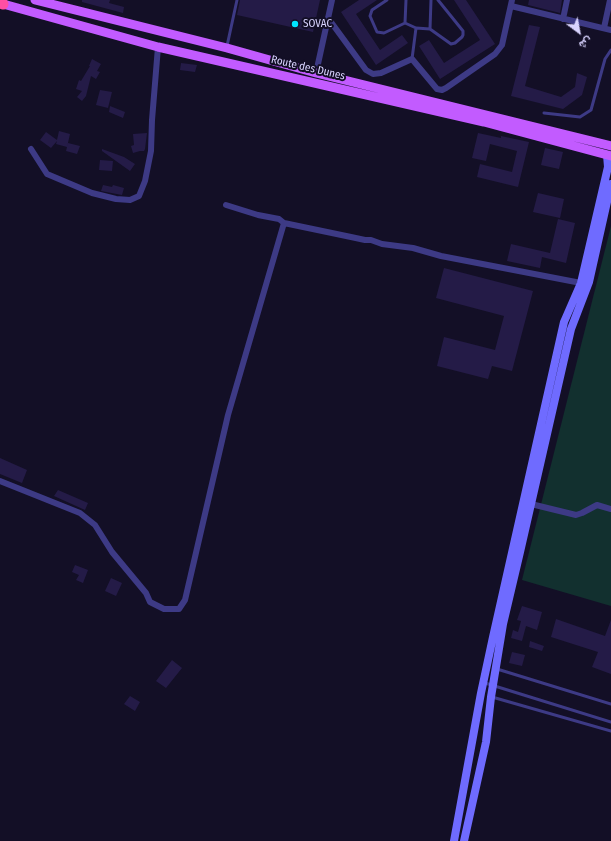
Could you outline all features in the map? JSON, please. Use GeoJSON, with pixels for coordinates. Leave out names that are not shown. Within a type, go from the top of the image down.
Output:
{"type":"FeatureCollection","features":[{"type":"Feature","properties":{"kind":"main road","name":"Route des Dunes"},"geometry":{"type":"LineString","coordinates":[[35,0],[227,48],[316,73],[611,146]]}},
{"type":"Feature","properties":{"kind":"main road","name":"Route des Dunes"},"geometry":{"type":"LineString","coordinates":[[1,3],[158,47],[484,122],[609,156]]}},
{"type":"Feature","properties":{"kind":"street"},"geometry":{"type":"LineString","coordinates":[[316,73],[332,0]]}},
{"type":"Feature","properties":{"kind":"street"},"geometry":{"type":"LineString","coordinates":[[563,19],[567,0]]}},
{"type":"Feature","properties":{"kind":"street"},"geometry":{"type":"LineString","coordinates":[[328,18],[366,70],[373,74],[381,73],[412,59],[437,89],[442,90],[495,54],[502,45],[512,3],[563,19],[608,29],[610,0]]}},
{"type":"Feature","properties":{"kind":"street"},"geometry":{"type":"LineString","coordinates":[[31,149],[47,174],[92,193],[116,199],[130,200],[139,196],[145,181],[151,151],[158,47]]}},
{"type":"Feature","properties":{"kind":"street"},"geometry":{"type":"LineString","coordinates":[[454,841],[483,683],[564,322],[580,283],[608,167],[609,156]]}},
{"type":"Feature","properties":{"kind":"street"},"geometry":{"type":"LineString","coordinates":[[464,841],[486,742],[490,697],[503,624],[571,329],[589,282],[611,184]]}},
{"type":"Feature","properties":{"kind":"street"},"geometry":{"type":"LineString","coordinates":[[226,205],[258,215],[279,219],[284,223],[580,283]]}},
{"type":"Feature","properties":{"kind":"street"},"geometry":{"type":"LineString","coordinates":[[0,481],[80,513],[95,525],[112,552],[146,593],[150,602],[164,609],[179,609],[185,600],[228,415],[284,223]]}},
{"type":"Feature","properties":{"kind":"street"},"geometry":{"type":"LineString","coordinates":[[531,504],[576,515],[582,514],[597,505],[611,509]]}},
{"type":"Feature","properties":{"kind":"lane"},"geometry":{"type":"LineString","coordinates":[[227,48],[237,0]]}},
{"type":"Feature","properties":{"kind":"lane"},"geometry":{"type":"LineString","coordinates":[[387,0],[372,10],[370,16],[377,32],[384,33],[405,23],[416,28],[430,29],[450,44],[455,43],[463,35],[463,31],[438,0]]}},
{"type":"Feature","properties":{"kind":"lane"},"geometry":{"type":"LineString","coordinates":[[405,23],[406,0]]}},
{"type":"Feature","properties":{"kind":"lane"},"geometry":{"type":"LineString","coordinates":[[430,29],[431,0]]}},
{"type":"Feature","properties":{"kind":"lane"},"geometry":{"type":"LineString","coordinates":[[412,59],[416,28]]}},
{"type":"Feature","properties":{"kind":"lane"},"geometry":{"type":"LineString","coordinates":[[544,113],[580,117],[591,110],[605,59],[611,50]]}},
{"type":"Feature","properties":{"kind":"lane"},"geometry":{"type":"LineString","coordinates":[[496,668],[611,704]]}},
{"type":"Feature","properties":{"kind":"lane"},"geometry":{"type":"LineString","coordinates":[[483,683],[611,722]]}},
{"type":"Feature","properties":{"kind":"lane"},"geometry":{"type":"LineString","coordinates":[[490,697],[611,731]]}},
{"type":"Feature","properties":{"kind":"green space"},"geometry":{"type":"Polygon","coordinates":[[[611,226],[611,606],[522,580],[611,226]]]}},
{"type":"Feature","properties":{"kind":"building"},"geometry":{"type":"Polygon","coordinates":[[[82,0],[110,0],[109,3],[124,7],[123,13],[82,2],[82,0]]]}},
{"type":"Feature","properties":{"kind":"building","name":"SOVAC"},"geometry":{"type":"Polygon","coordinates":[[[240,0],[320,0],[313,32],[237,15],[240,0]]]}},
{"type":"Feature","properties":{"kind":"building"},"geometry":{"type":"Polygon","coordinates":[[[359,0],[377,0],[356,14],[380,50],[402,35],[408,43],[376,65],[341,12],[359,0]]]}},
{"type":"Feature","properties":{"kind":"building"},"geometry":{"type":"Polygon","coordinates":[[[454,0],[466,0],[495,44],[440,79],[419,46],[429,40],[444,63],[480,40],[454,0]]]}},
{"type":"Feature","properties":{"kind":"building"},"geometry":{"type":"Polygon","coordinates":[[[529,0],[562,0],[560,13],[528,5],[529,0]]]}},
{"type":"Feature","properties":{"kind":"building"},"geometry":{"type":"Polygon","coordinates":[[[529,25],[540,27],[525,86],[561,97],[575,87],[577,73],[587,77],[582,95],[563,109],[511,96],[529,25]]]}},
{"type":"Feature","properties":{"kind":"building"},"geometry":{"type":"Polygon","coordinates":[[[92,59],[101,64],[97,71],[100,72],[96,79],[91,76],[86,96],[82,101],[77,97],[82,91],[76,89],[79,80],[81,81],[90,66],[92,59]]]}},
{"type":"Feature","properties":{"kind":"building"},"geometry":{"type":"Polygon","coordinates":[[[181,63],[197,65],[195,72],[180,70],[181,63]]]}},
{"type":"Feature","properties":{"kind":"building"},"geometry":{"type":"Polygon","coordinates":[[[100,90],[112,92],[108,108],[96,105],[100,90]]]}},
{"type":"Feature","properties":{"kind":"building"},"geometry":{"type":"Polygon","coordinates":[[[110,106],[125,112],[123,118],[109,112],[110,106]]]}},
{"type":"Feature","properties":{"kind":"building"},"geometry":{"type":"Polygon","coordinates":[[[59,131],[70,134],[67,147],[56,144],[57,141],[51,148],[40,140],[46,132],[57,140],[59,131]]]}},
{"type":"Feature","properties":{"kind":"building"},"geometry":{"type":"Polygon","coordinates":[[[147,133],[144,151],[133,153],[131,146],[134,145],[133,134],[147,133]]]}},
{"type":"Feature","properties":{"kind":"building"},"geometry":{"type":"Polygon","coordinates":[[[478,133],[529,142],[518,187],[477,177],[480,164],[512,172],[517,151],[490,144],[486,161],[472,158],[478,133]]]}},
{"type":"Feature","properties":{"kind":"building"},"geometry":{"type":"Polygon","coordinates":[[[68,143],[80,146],[77,154],[66,151],[68,143]]]}},
{"type":"Feature","properties":{"kind":"building"},"geometry":{"type":"Polygon","coordinates":[[[545,148],[563,152],[559,169],[541,165],[545,148]]]}},
{"type":"Feature","properties":{"kind":"building"},"geometry":{"type":"Polygon","coordinates":[[[102,149],[124,157],[135,164],[130,171],[102,151],[102,149]]]}},
{"type":"Feature","properties":{"kind":"building"},"geometry":{"type":"Polygon","coordinates":[[[100,160],[113,161],[112,171],[99,170],[100,160]]]}},
{"type":"Feature","properties":{"kind":"building"},"geometry":{"type":"Polygon","coordinates":[[[103,185],[112,187],[113,185],[124,188],[122,195],[101,191],[103,185]]]}},
{"type":"Feature","properties":{"kind":"building"},"geometry":{"type":"Polygon","coordinates":[[[538,193],[564,199],[560,218],[533,212],[538,193]]]}},
{"type":"Feature","properties":{"kind":"building"},"geometry":{"type":"Polygon","coordinates":[[[558,219],[575,223],[566,263],[542,257],[540,268],[507,261],[511,244],[550,253],[558,219]]]}},
{"type":"Feature","properties":{"kind":"building"},"geometry":{"type":"Polygon","coordinates":[[[444,268],[533,291],[512,371],[492,366],[488,379],[437,366],[444,337],[495,350],[504,316],[436,298],[444,268]]]}},
{"type":"Feature","properties":{"kind":"building"},"geometry":{"type":"Polygon","coordinates":[[[0,458],[27,470],[22,483],[0,474],[0,458]]]}},
{"type":"Feature","properties":{"kind":"building"},"geometry":{"type":"Polygon","coordinates":[[[58,490],[88,503],[85,510],[54,496],[58,490]]]}},
{"type":"Feature","properties":{"kind":"building"},"geometry":{"type":"Polygon","coordinates":[[[75,565],[88,570],[83,583],[76,580],[79,575],[72,572],[75,565]]]}},
{"type":"Feature","properties":{"kind":"building"},"geometry":{"type":"Polygon","coordinates":[[[111,578],[122,583],[116,596],[105,591],[111,578]]]}},
{"type":"Feature","properties":{"kind":"building"},"geometry":{"type":"Polygon","coordinates":[[[522,606],[542,612],[537,630],[526,626],[522,641],[511,638],[513,630],[518,632],[521,621],[517,620],[522,606]]]}},
{"type":"Feature","properties":{"kind":"building"},"geometry":{"type":"Polygon","coordinates":[[[556,619],[605,636],[611,620],[611,674],[592,667],[598,652],[551,637],[556,619]]]}},
{"type":"Feature","properties":{"kind":"building"},"geometry":{"type":"Polygon","coordinates":[[[530,641],[544,646],[542,651],[529,647],[530,641]]]}},
{"type":"Feature","properties":{"kind":"building"},"geometry":{"type":"Polygon","coordinates":[[[512,652],[525,655],[522,666],[509,663],[512,652]]]}},
{"type":"Feature","properties":{"kind":"building"},"geometry":{"type":"Polygon","coordinates":[[[172,660],[182,668],[166,688],[156,681],[172,660]]]}},
{"type":"Feature","properties":{"kind":"building"},"geometry":{"type":"Polygon","coordinates":[[[130,696],[140,702],[135,711],[124,704],[130,696]]]}},
{"type":"Feature","properties":{"kind":"place","name":"SOVAC"},"geometry":{"type":"Point","coordinates":[295,24]}}]}
